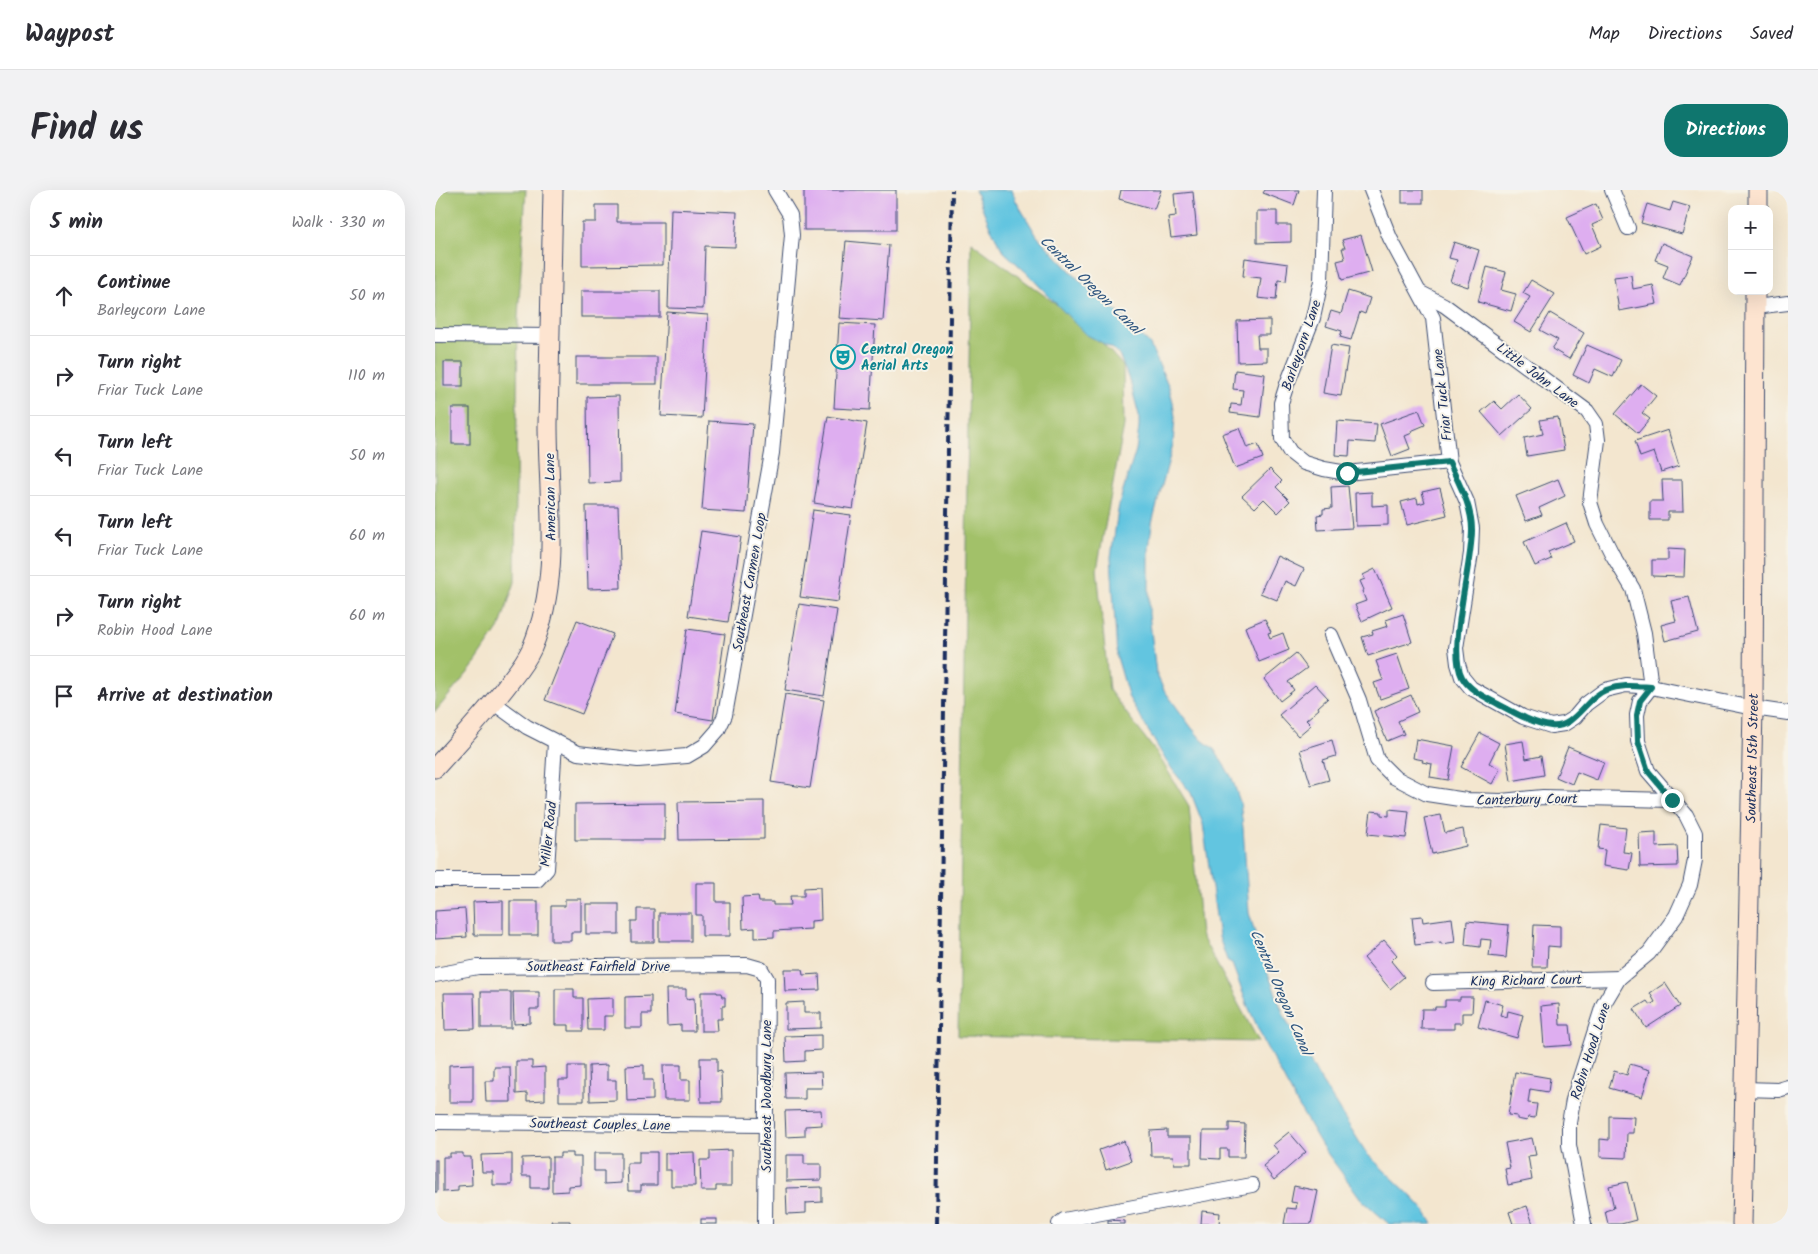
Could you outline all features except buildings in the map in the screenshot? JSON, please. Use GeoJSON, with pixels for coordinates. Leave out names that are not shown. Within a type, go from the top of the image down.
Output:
{"type":"FeatureCollection","features":[{"type":"Feature","properties":{"kind":"main road","name":"American Lane"},"geometry":{"type":"LineString","coordinates":[[435,768],[494,703],[521,666],[531,648],[546,602],[551,566],[548,425],[553,190]]}},
{"type":"Feature","properties":{"kind":"main road"},"geometry":{"type":"LineString","coordinates":[[1758,190],[1758,205]]}},
{"type":"Feature","properties":{"kind":"main road","name":"Southeast 15th Street"},"geometry":{"type":"LineString","coordinates":[[1742,1224],[1753,708],[1755,299]]}},
{"type":"Feature","properties":{"kind":"street","name":"Southeast Carmen Loop"},"geometry":{"type":"LineString","coordinates":[[494,703],[527,728],[578,753],[638,760],[687,756],[705,746],[718,730],[725,715],[773,445],[792,235],[790,215],[775,190]]}},
{"type":"Feature","properties":{"kind":"street","name":"Barleycorn Lane"},"geometry":{"type":"LineString","coordinates":[[1324,190],[1321,281],[1313,318],[1281,403],[1282,440],[1290,452],[1304,463],[1347,473],[1449,462]]}},
{"type":"Feature","properties":{"kind":"street","name":"Friar Tuck Lane"},"geometry":{"type":"LineString","coordinates":[[1371,190],[1390,238],[1433,318],[1449,462],[1467,502],[1472,528],[1471,553],[1456,648],[1462,677],[1471,688],[1523,717],[1551,726],[1564,724],[1575,717],[1586,704],[1605,690],[1627,685],[1651,687],[1753,708],[1788,713]]}},
{"type":"Feature","properties":{"kind":"street"},"geometry":{"type":"LineString","coordinates":[[1612,190],[1628,228]]}},
{"type":"Feature","properties":{"kind":"street","name":"Little John Lane"},"geometry":{"type":"LineString","coordinates":[[1421,294],[1444,305],[1587,411],[1596,424],[1598,440],[1590,502],[1597,524],[1633,589],[1644,633],[1651,687]]}},
{"type":"Feature","properties":{"kind":"street"},"geometry":{"type":"LineString","coordinates":[[1755,299],[1788,303]]}},
{"type":"Feature","properties":{"kind":"street"},"geometry":{"type":"LineString","coordinates":[[435,336],[550,336]]}},
{"type":"Feature","properties":{"kind":"street","name":"Canterbury Court"},"geometry":{"type":"LineString","coordinates":[[1331,635],[1359,700],[1377,760],[1394,777],[1427,794],[1466,800],[1501,801],[1543,797],[1672,800]]}},
{"type":"Feature","properties":{"kind":"street","name":"Robin Hood Lane"},"geometry":{"type":"LineString","coordinates":[[1584,1224],[1569,1145],[1569,1123],[1573,1100],[1603,1005],[1619,978],[1649,953],[1676,916],[1690,885],[1695,860],[1695,833],[1686,815],[1648,771],[1638,741],[1637,715],[1640,701],[1651,687]]}},
{"type":"Feature","properties":{"kind":"street","name":"Miller Road"},"geometry":{"type":"LineString","coordinates":[[435,880],[537,880],[543,874],[547,869],[555,743]]}},
{"type":"Feature","properties":{"kind":"street","name":"Southeast Fairfield Drive"},"geometry":{"type":"LineString","coordinates":[[435,975],[478,967],[747,965],[761,969]]}},
{"type":"Feature","properties":{"kind":"street","name":"Southeast Woodbury Lane"},"geometry":{"type":"LineString","coordinates":[[761,969],[767,979],[765,1224]]}},
{"type":"Feature","properties":{"kind":"street","name":"King Richard Court"},"geometry":{"type":"LineString","coordinates":[[1433,983],[1619,978]]}},
{"type":"Feature","properties":{"kind":"street"},"geometry":{"type":"LineString","coordinates":[[1745,1089],[1777,1090],[1788,1087]]}},
{"type":"Feature","properties":{"kind":"street","name":"Southeast Couples Lane"},"geometry":{"type":"LineString","coordinates":[[435,1122],[766,1125]]}},
{"type":"Feature","properties":{"kind":"street"},"geometry":{"type":"LineString","coordinates":[[1059,1224],[1064,1220],[1251,1185]]}},
{"type":"Feature","properties":{"kind":"green space"},"geometry":{"type":"Polygon","coordinates":[[[435,190],[526,190],[518,317],[515,582],[500,626],[471,669],[435,712],[435,190]]]}},
{"type":"Feature","properties":{"kind":"green space"},"geometry":{"type":"Polygon","coordinates":[[[971,242],[1089,328],[1123,366],[1124,425],[1097,569],[1109,690],[1158,755],[1189,806],[1201,935],[1259,1042],[958,1036],[971,242]]]}},
{"type":"Feature","properties":{"kind":"water"},"geometry":{"type":"Polygon","coordinates":[[[975,190],[1012,190],[1016,201],[1037,236],[1081,282],[1103,302],[1122,315],[1150,345],[1169,387],[1175,417],[1173,444],[1152,523],[1149,549],[1149,614],[1156,673],[1164,690],[1202,740],[1214,749],[1232,778],[1240,802],[1249,913],[1263,960],[1285,1018],[1318,1076],[1367,1154],[1410,1195],[1425,1211],[1433,1224],[1389,1224],[1361,1199],[1322,1146],[1298,1105],[1266,1046],[1232,964],[1228,962],[1219,937],[1203,824],[1191,793],[1168,764],[1129,698],[1117,657],[1111,557],[1119,504],[1136,450],[1139,427],[1139,415],[1131,385],[1119,354],[1112,348],[1085,334],[1027,273],[1003,251],[991,229],[975,190]]]}},
{"type":"Feature","properties":{"kind":"railway"},"geometry":{"type":"LineString","coordinates":[[936,1224],[952,190]]}},
{"type":"Feature","properties":{"kind":"place","name":"Central Oregon Aerial Arts"},"geometry":{"type":"Point","coordinates":[843,357]}},
{"type":"Feature","properties":{"kind":"route"},"geometry":{"type":"LineString","coordinates":[[1347,473],[1449,462],[1467,502],[1472,528],[1471,553],[1456,648],[1462,677],[1471,688],[1487,698],[1523,717],[1551,726],[1564,724],[1575,717],[1586,704],[1605,690],[1627,685],[1651,687],[1640,701],[1637,715],[1638,741],[1648,771],[1672,800]]}},
{"type":"Feature","properties":{"kind":"water label","name":"Central Oregon Canal"},"geometry":{"type":"Point","coordinates":[1091,285]}},
{"type":"Feature","properties":{"kind":"water label","name":"Central Oregon Canal"},"geometry":{"type":"Point","coordinates":[1281,992]}}]}
